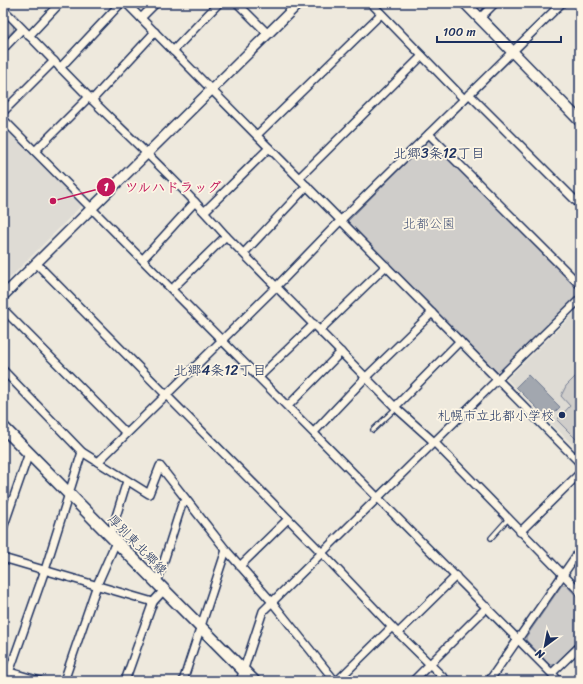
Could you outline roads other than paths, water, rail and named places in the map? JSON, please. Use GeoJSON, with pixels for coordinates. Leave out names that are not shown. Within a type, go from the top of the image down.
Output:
{"type":"FeatureCollection","features":[{"type":"Feature","properties":{"kind":"main road"},"geometry":{"type":"LineString","coordinates":[[465,3],[580,121]]}},
{"type":"Feature","properties":{"kind":"main road","name":"厚別東北郷線"},"geometry":{"type":"LineString","coordinates":[[3,426],[200,626],[242,676],[254,681]]}},
{"type":"Feature","properties":{"kind":"street"},"geometry":{"type":"LineString","coordinates":[[29,36],[60,3]]}},
{"type":"Feature","properties":{"kind":"street"},"geometry":{"type":"LineString","coordinates":[[60,68],[121,3]]}},
{"type":"Feature","properties":{"kind":"street"},"geometry":{"type":"LineString","coordinates":[[126,3],[580,463]]}},
{"type":"Feature","properties":{"kind":"street"},"geometry":{"type":"LineString","coordinates":[[141,18],[156,3]]}},
{"type":"Feature","properties":{"kind":"street"},"geometry":{"type":"LineString","coordinates":[[174,50],[219,3]]}},
{"type":"Feature","properties":{"kind":"street"},"geometry":{"type":"LineString","coordinates":[[237,3],[268,34]]}},
{"type":"Feature","properties":{"kind":"street"},"geometry":{"type":"LineString","coordinates":[[3,296],[299,3]]}},
{"type":"Feature","properties":{"kind":"street"},"geometry":{"type":"LineString","coordinates":[[370,3],[422,56],[467,96],[580,206]]}},
{"type":"Feature","properties":{"kind":"street"},"geometry":{"type":"LineString","coordinates":[[480,18],[495,3]]}},
{"type":"Feature","properties":{"kind":"street"},"geometry":{"type":"LineString","coordinates":[[98,462],[562,3]]}},
{"type":"Feature","properties":{"kind":"street"},"geometry":{"type":"LineString","coordinates":[[3,9],[90,98],[148,153],[205,211],[226,236],[396,407],[434,442],[508,520],[580,592]]}},
{"type":"Feature","properties":{"kind":"street"},"geometry":{"type":"LineString","coordinates":[[257,136],[381,14]]}},
{"type":"Feature","properties":{"kind":"street"},"geometry":{"type":"LineString","coordinates":[[3,49],[22,29]]}},
{"type":"Feature","properties":{"kind":"street"},"geometry":{"type":"LineString","coordinates":[[35,151],[155,32]]}},
{"type":"Feature","properties":{"kind":"street"},"geometry":{"type":"LineString","coordinates":[[299,178],[422,56]]}},
{"type":"Feature","properties":{"kind":"street"},"geometry":{"type":"LineString","coordinates":[[3,112],[54,61]]}},
{"type":"Feature","properties":{"kind":"street"},"geometry":{"type":"LineString","coordinates":[[3,119],[559,681]]}},
{"type":"Feature","properties":{"kind":"street"},"geometry":{"type":"LineString","coordinates":[[429,134],[580,285]]}},
{"type":"Feature","properties":{"kind":"street"},"geometry":{"type":"LineString","coordinates":[[205,211],[269,148]]}},
{"type":"Feature","properties":{"kind":"street"},"geometry":{"type":"LineString","coordinates":[[244,253],[308,186]]}},
{"type":"Feature","properties":{"kind":"street"},"geometry":{"type":"LineString","coordinates":[[142,259],[195,202]]}},
{"type":"Feature","properties":{"kind":"street"},"geometry":{"type":"LineString","coordinates":[[172,289],[226,236]]}},
{"type":"Feature","properties":{"kind":"street"},"geometry":{"type":"LineString","coordinates":[[36,263],[322,553],[392,627],[447,681]]}},
{"type":"Feature","properties":{"kind":"street"},"geometry":{"type":"LineString","coordinates":[[320,330],[386,266]]}},
{"type":"Feature","properties":{"kind":"street"},"geometry":{"type":"LineString","coordinates":[[242,676],[263,611],[580,299]]}},
{"type":"Feature","properties":{"kind":"street"},"geometry":{"type":"LineString","coordinates":[[3,309],[126,433]]}},
{"type":"Feature","properties":{"kind":"street"},"geometry":{"type":"LineString","coordinates":[[314,432],[366,377],[432,313]]}},
{"type":"Feature","properties":{"kind":"street"},"geometry":{"type":"LineString","coordinates":[[259,377],[314,324]]}},
{"type":"Feature","properties":{"kind":"street"},"geometry":{"type":"LineString","coordinates":[[396,407],[460,341]]}},
{"type":"Feature","properties":{"kind":"street"},"geometry":{"type":"LineString","coordinates":[[288,406],[341,352]]}},
{"type":"Feature","properties":{"kind":"street"},"geometry":{"type":"LineString","coordinates":[[3,370],[82,452],[149,494],[160,466],[226,550],[272,602],[336,681],[392,627]]}},
{"type":"Feature","properties":{"kind":"street"},"geometry":{"type":"LineString","coordinates":[[3,528],[28,452]]}},
{"type":"Feature","properties":{"kind":"street"},"geometry":{"type":"LineString","coordinates":[[6,681],[6,671],[44,570],[82,452]]}},
{"type":"Feature","properties":{"kind":"street"},"geometry":{"type":"LineString","coordinates":[[520,532],[580,473]]}},
{"type":"Feature","properties":{"kind":"street"},"geometry":{"type":"LineString","coordinates":[[64,681],[113,539],[127,481]]}},
{"type":"Feature","properties":{"kind":"street"},"geometry":{"type":"LineString","coordinates":[[125,681],[153,602],[160,587],[182,504],[187,502]]}},
{"type":"Feature","properties":{"kind":"street"},"geometry":{"type":"LineString","coordinates":[[240,566],[288,519]]}},
{"type":"Feature","properties":{"kind":"street"},"geometry":{"type":"LineString","coordinates":[[183,681],[226,550]]}},
{"type":"Feature","properties":{"kind":"street"},"geometry":{"type":"LineString","coordinates":[[489,681],[580,550]]}},
{"type":"Feature","properties":{"kind":"street"},"geometry":{"type":"LineString","coordinates":[[3,558],[153,602]]}},
{"type":"Feature","properties":{"kind":"street"},"geometry":{"type":"LineString","coordinates":[[398,633],[456,576]]}},
{"type":"Feature","properties":{"kind":"street"},"geometry":{"type":"LineString","coordinates":[[413,681],[487,607]]}},
{"type":"Feature","properties":{"kind":"street"},"geometry":{"type":"LineString","coordinates":[[552,673],[580,646]]}},
{"type":"Feature","properties":{"kind":"street"},"geometry":{"type":"LineString","coordinates":[[6,671],[40,681]]}},
{"type":"Feature","properties":{"kind":"lane"},"geometry":{"type":"LineString","coordinates":[[373,430],[396,407]]}},
{"type":"Feature","properties":{"kind":"lane"},"geometry":{"type":"LineString","coordinates":[[491,538],[508,520]]}},
{"type":"Feature","properties":{"kind":"place","name":"ツルハドラッグ"},"geometry":{"type":"Point","coordinates":[53,201]}},
{"type":"Feature","properties":{"kind":"place","name":"札幌市立北都小学校"},"geometry":{"type":"Point","coordinates":[562,415]}},
{"type":"Feature","properties":{"kind":"district","name":"北郷3条12丁目"},"geometry":{"type":"Point","coordinates":[439,153]}},
{"type":"Feature","properties":{"kind":"district","name":"北郷4条12丁目"},"geometry":{"type":"Point","coordinates":[220,370]}},
{"type":"Feature","properties":{"kind":"park label","name":"北都公園"},"geometry":{"type":"Point","coordinates":[429,223]}}]}
